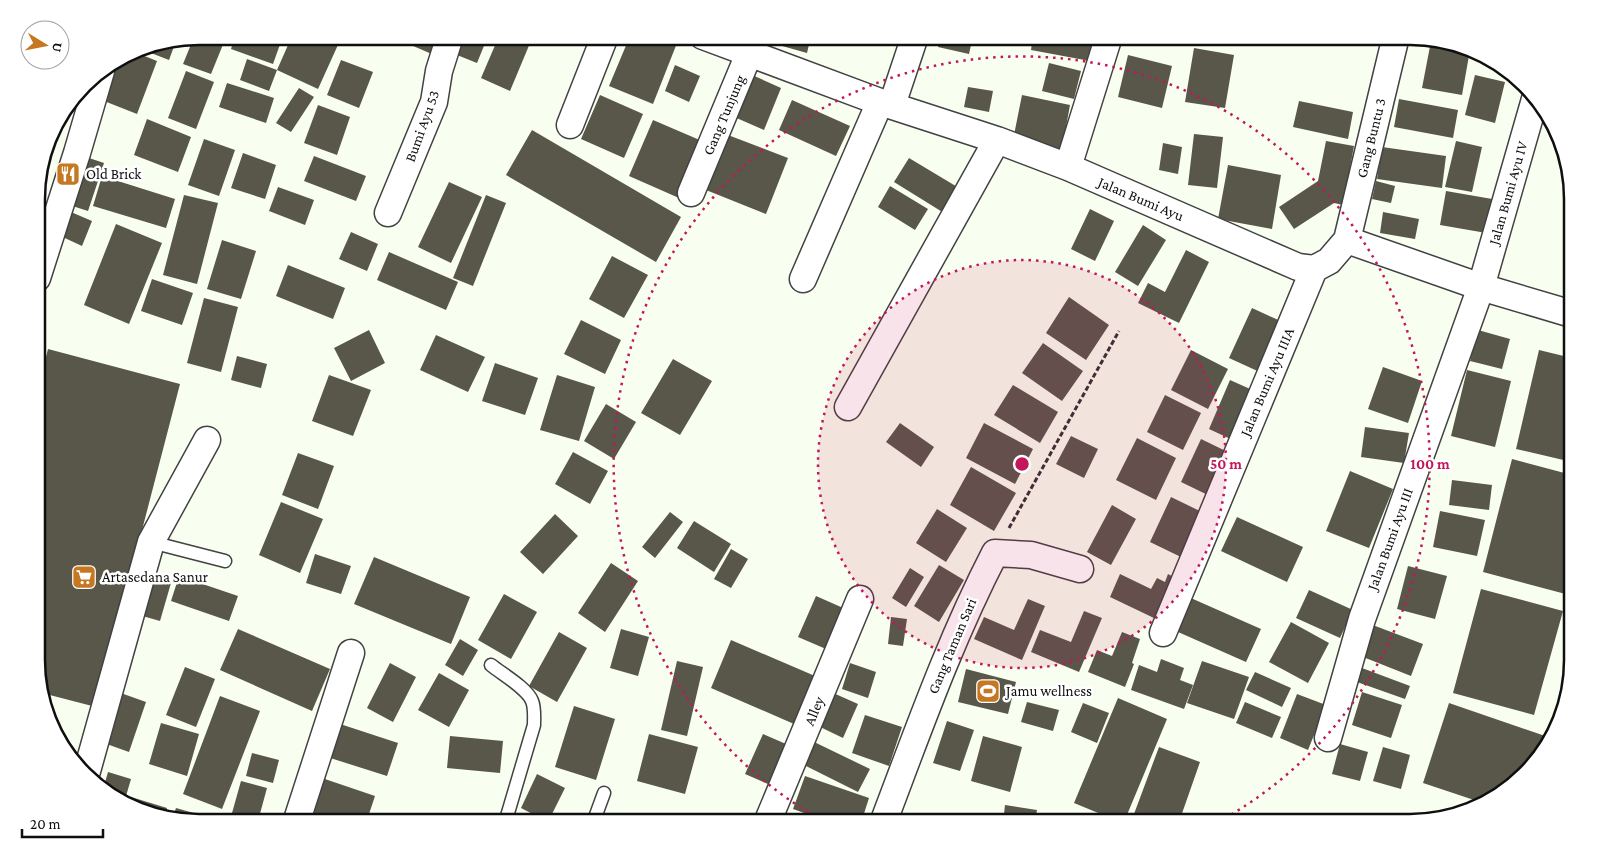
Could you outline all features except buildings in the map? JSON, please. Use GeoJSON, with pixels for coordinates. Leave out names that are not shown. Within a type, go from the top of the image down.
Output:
{"type":"FeatureCollection","features":[{"type":"Feature","properties":{"kind":"street","name":"Bumi Ayu 53"},"geometry":{"type":"LineString","coordinates":[[388,213],[434,102],[439,71],[447,45]]}},
{"type":"Feature","properties":{"kind":"street"},"geometry":{"type":"LineString","coordinates":[[570,125],[601,45]]}},
{"type":"Feature","properties":{"kind":"street","name":"Jalan Bumi Ayu"},"geometry":{"type":"LineString","coordinates":[[753,45],[886,104],[997,140],[1068,167],[1298,268],[1314,269]]}},
{"type":"Feature","properties":{"kind":"street","name":"Gang Tunjung"},"geometry":{"type":"LineString","coordinates":[[691,193],[753,45]]}},
{"type":"Feature","properties":{"kind":"street"},"geometry":{"type":"LineString","coordinates":[[802,279],[886,104],[911,45]]}},
{"type":"Feature","properties":{"kind":"street"},"geometry":{"type":"LineString","coordinates":[[1068,167],[1106,45]]}},
{"type":"Feature","properties":{"kind":"street","name":"Gang Buntu 3"},"geometry":{"type":"LineString","coordinates":[[1347,240],[1394,45]]}},
{"type":"Feature","properties":{"kind":"street"},"geometry":{"type":"LineString","coordinates":[[45,253],[98,83]]}},
{"type":"Feature","properties":{"kind":"street","name":"Jalan Bumi Ayu IV"},"geometry":{"type":"LineString","coordinates":[[1481,287],[1536,111]]}},
{"type":"Feature","properties":{"kind":"street"},"geometry":{"type":"LineString","coordinates":[[848,407],[997,140]]}},
{"type":"Feature","properties":{"kind":"street"},"geometry":{"type":"LineString","coordinates":[[1314,269],[1329,261],[1347,240],[1481,287],[1564,312]]}},
{"type":"Feature","properties":{"kind":"street","name":"Jalan Bumi Ayu IIIA"},"geometry":{"type":"LineString","coordinates":[[1163,633],[1314,269]]}},
{"type":"Feature","properties":{"kind":"street","name":"Jalan Bumi Ayu III"},"geometry":{"type":"LineString","coordinates":[[1328,738],[1362,619],[1481,287]]}},
{"type":"Feature","properties":{"kind":"street"},"geometry":{"type":"LineString","coordinates":[[88,767],[151,542],[207,440]]}},
{"type":"Feature","properties":{"kind":"street"},"geometry":{"type":"LineString","coordinates":[[995,553],[1031,555],[1080,569]]}},
{"type":"Feature","properties":{"kind":"street","name":"Gang Taman Sari"},"geometry":{"type":"LineString","coordinates":[[886,814],[941,670],[971,599],[995,553]]}},
{"type":"Feature","properties":{"kind":"street","name":"Alley"},"geometry":{"type":"LineString","coordinates":[[771,814],[860,599]]}},
{"type":"Feature","properties":{"kind":"street"},"geometry":{"type":"LineString","coordinates":[[299,814],[351,653]]}},
{"type":"Feature","properties":{"kind":"lane"},"geometry":{"type":"LineString","coordinates":[[151,542],[225,561]]}},
{"type":"Feature","properties":{"kind":"lane"},"geometry":{"type":"LineString","coordinates":[[491,665],[525,692],[532,701],[534,711],[534,724],[508,814]]}},
{"type":"Feature","properties":{"kind":"lane"},"geometry":{"type":"LineString","coordinates":[[597,814],[604,793]]}},
{"type":"Feature","properties":{"kind":"path"},"geometry":{"type":"LineString","coordinates":[[995,553],[1119,331]]}},
{"type":"Feature","properties":{"kind":"place","name":"Old Brick"},"geometry":{"type":"Point","coordinates":[68,174]}},
{"type":"Feature","properties":{"kind":"place","name":"Artasedana Sanur"},"geometry":{"type":"Point","coordinates":[84,577]}},
{"type":"Feature","properties":{"kind":"place","name":"Jamu wellness"},"geometry":{"type":"Point","coordinates":[988,691]}}]}
